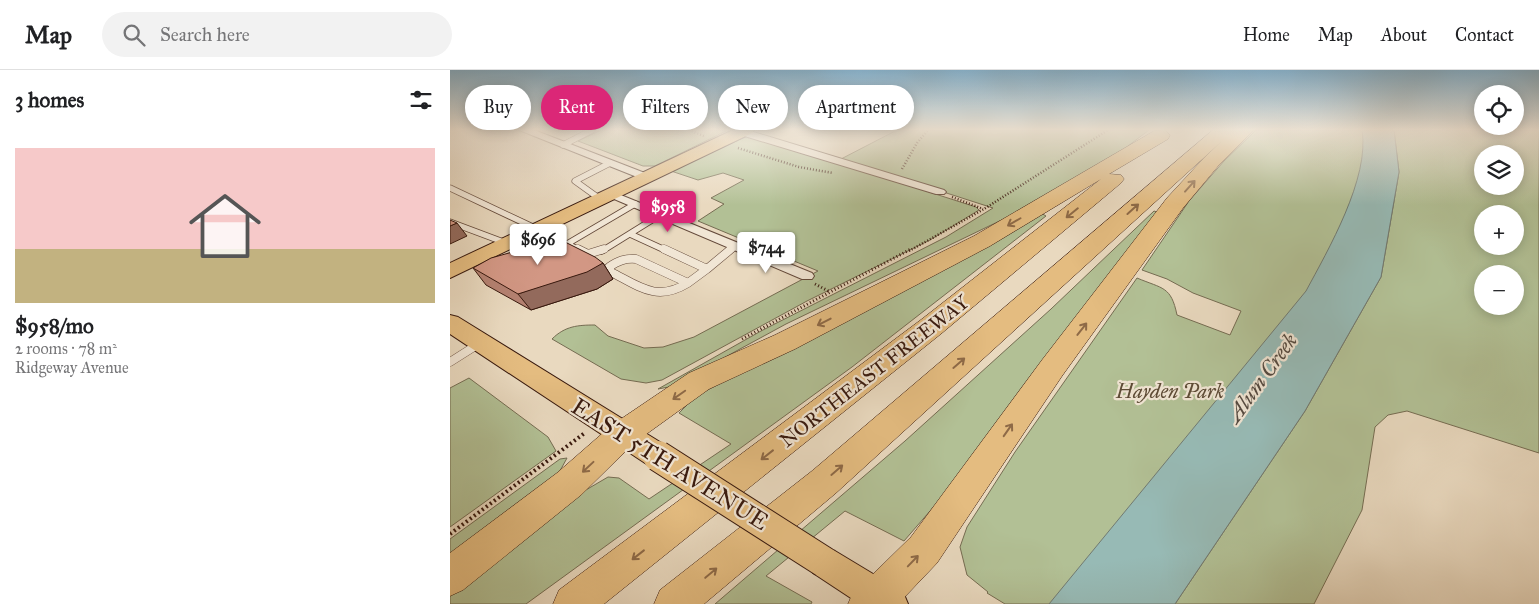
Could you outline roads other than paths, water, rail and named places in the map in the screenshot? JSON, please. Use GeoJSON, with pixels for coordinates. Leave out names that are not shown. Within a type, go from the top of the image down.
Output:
{"type":"FeatureCollection","features":[{"type":"Feature","properties":{"kind":"highway"},"geometry":{"type":"LineString","coordinates":[[450,577],[569,484],[624,434],[698,381],[786,342],[982,241],[1128,155]]}},
{"type":"Feature","properties":{"kind":"highway","name":"NORTHEAST FREEWAY"},"geometry":{"type":"LineString","coordinates":[[573,604],[932,326],[1142,155]]}},
{"type":"Feature","properties":{"kind":"highway"},"geometry":{"type":"LineString","coordinates":[[674,604],[824,482],[1194,155]]}},
{"type":"Feature","properties":{"kind":"highway"},"geometry":{"type":"LineString","coordinates":[[879,602],[924,550],[1052,368],[1117,283],[1175,202],[1219,155]]}},
{"type":"Feature","properties":{"kind":"main road"},"geometry":{"type":"LineString","coordinates":[[450,271],[693,155]]}},
{"type":"Feature","properties":{"kind":"main road","name":"EAST 5TH AVENUE"},"geometry":{"type":"LineString","coordinates":[[450,323],[824,562],[879,602]]}},
{"type":"Feature","properties":{"kind":"street"},"geometry":{"type":"LineString","coordinates":[[589,155],[646,177]]}},
{"type":"Feature","properties":{"kind":"street"},"geometry":{"type":"LineString","coordinates":[[819,155],[940,192]]}},
{"type":"Feature","properties":{"kind":"street"},"geometry":{"type":"LineString","coordinates":[[605,197],[634,204],[807,276]]}},
{"type":"Feature","properties":{"kind":"lane"},"geometry":{"type":"LineString","coordinates":[[605,197],[575,181],[610,163]]}},
{"type":"Feature","properties":{"kind":"lane"},"geometry":{"type":"LineString","coordinates":[[450,188],[537,229]]}},
{"type":"Feature","properties":{"kind":"lane"},"geometry":{"type":"LineString","coordinates":[[634,204],[567,244],[588,254],[600,251],[660,215]]}},
{"type":"Feature","properties":{"kind":"lane"},"geometry":{"type":"LineString","coordinates":[[450,222],[507,244]]}},
{"type":"Feature","properties":{"kind":"lane"},"geometry":{"type":"LineString","coordinates":[[630,234],[707,269]]}},
{"type":"Feature","properties":{"kind":"lane"},"geometry":{"type":"LineString","coordinates":[[689,283],[636,259],[629,258],[618,261],[610,267],[611,272],[657,294],[674,291],[689,283],[735,246]]}},
{"type":"Feature","properties":{"kind":"lane"},"geometry":{"type":"LineString","coordinates":[[450,362],[481,342]]}},
{"type":"Feature","properties":{"kind":"water","name":"Alum Creek"},"geometry":{"type":"Polygon","coordinates":[[[1362,155],[1397,155],[1399,172],[1381,277],[1305,411],[1175,604],[1049,604],[1306,291],[1345,213],[1360,170],[1362,155]]]}},
{"type":"Feature","properties":{"kind":"park label","name":"Hayden Park"},"geometry":{"type":"Point","coordinates":[1170,391]}}]}
